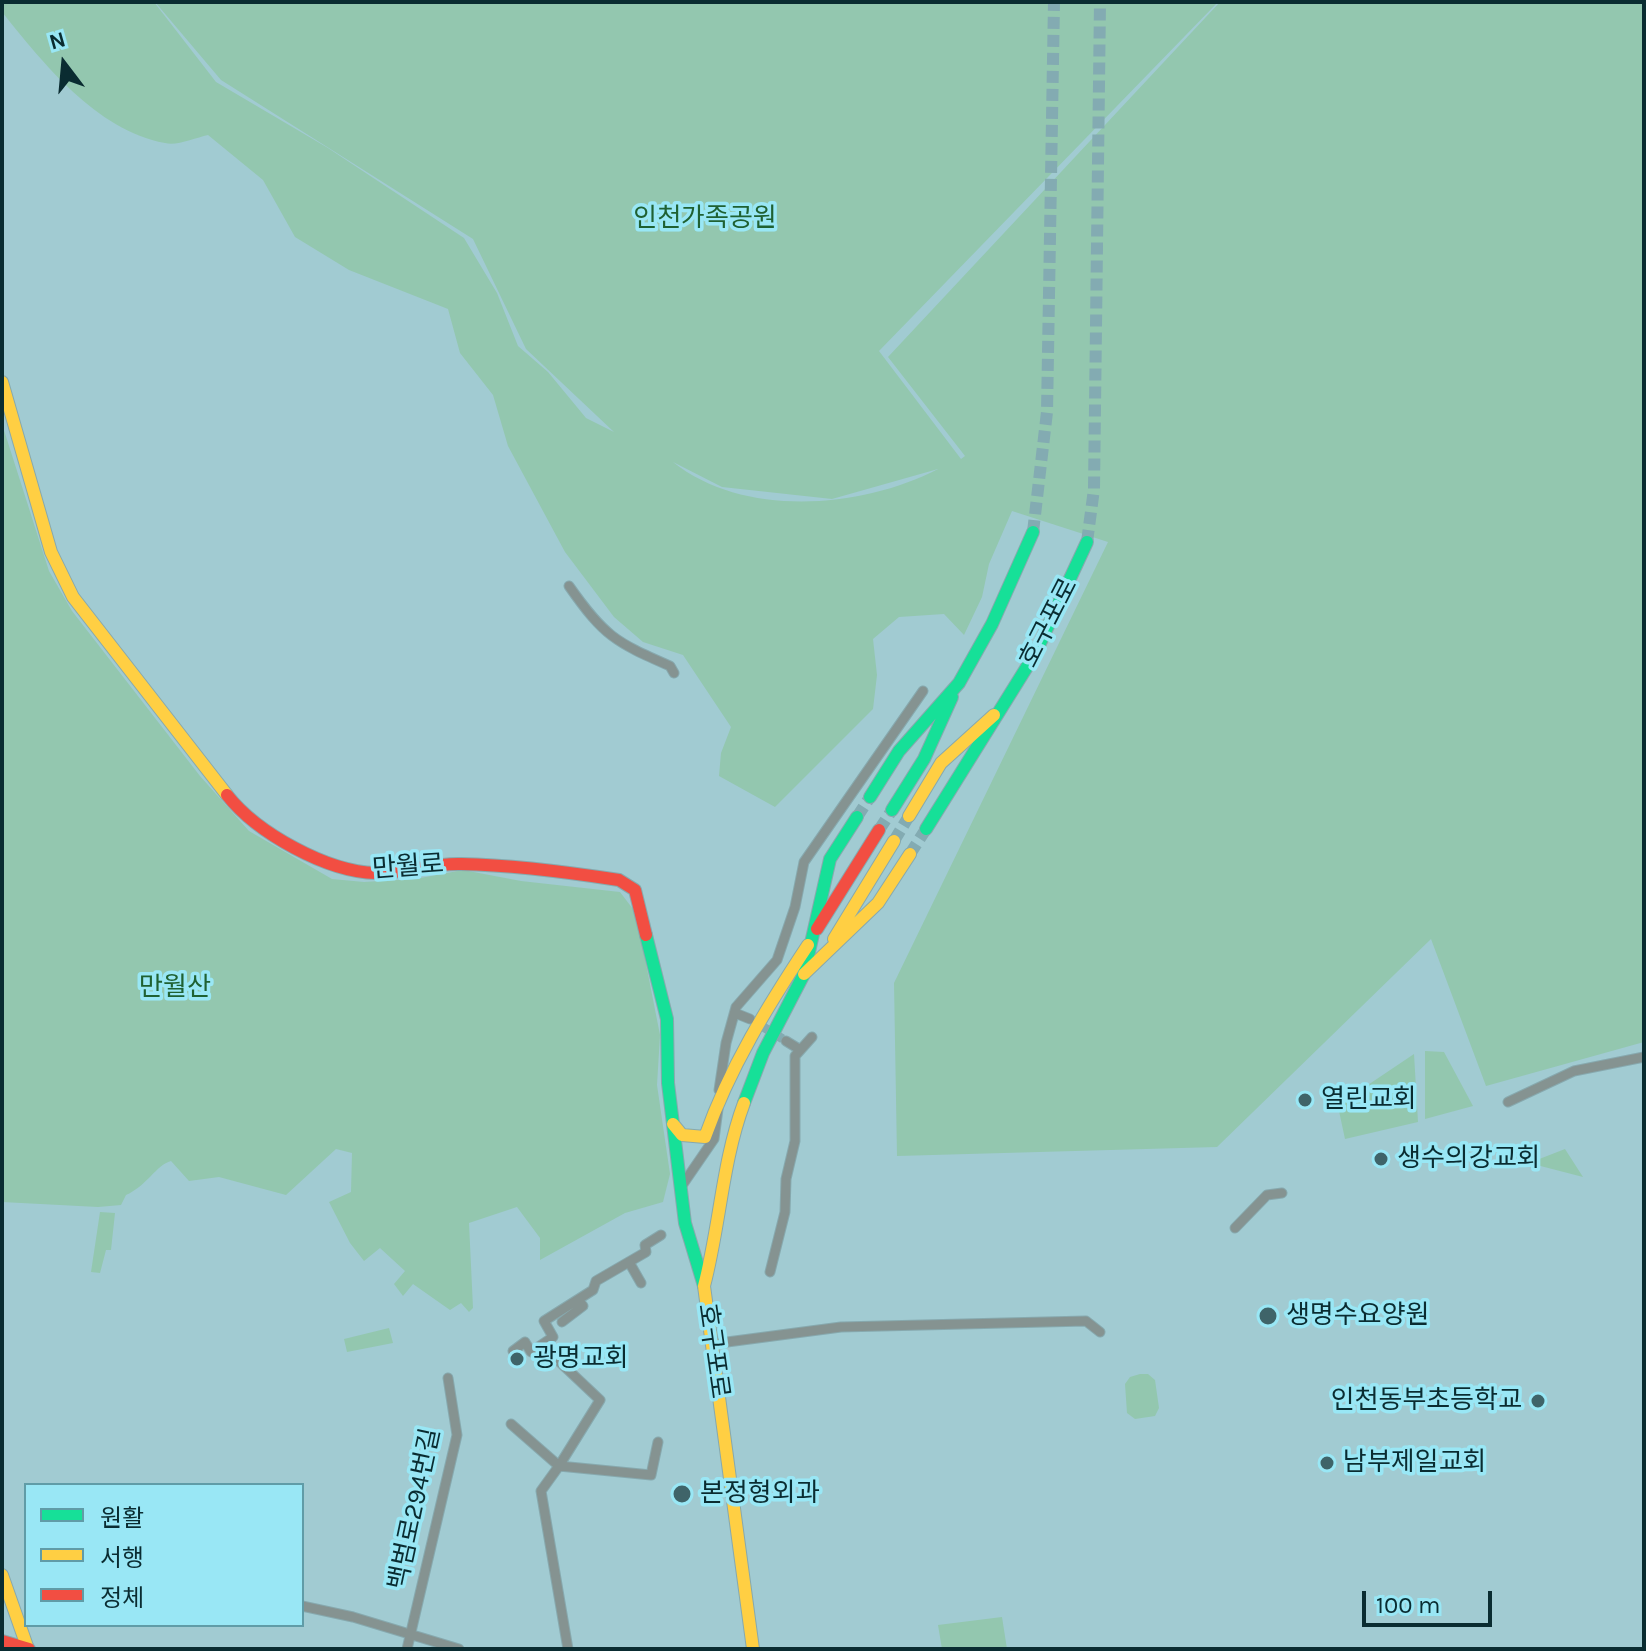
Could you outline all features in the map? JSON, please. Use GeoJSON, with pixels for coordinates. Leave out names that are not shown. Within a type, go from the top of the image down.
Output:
{"type":"FeatureCollection","features":[{"type":"Feature","properties":{"kind":"main road","name":"만월로"},"geometry":{"type":"LineString","coordinates":[[2,382],[51,552],[73,597],[234,804],[319,860],[349,870],[396,871],[464,863],[600,877],[619,880],[635,890],[640,898],[667,1019],[673,1124],[685,1223],[704,1286]]}},
{"type":"Feature","properties":{"kind":"main road","name":"호구포로"},"geometry":{"type":"LineString","coordinates":[[892,810],[924,759],[959,683],[992,624],[1033,532]]}},
{"type":"Feature","properties":{"kind":"main road","name":"호구포로"},"geometry":{"type":"LineString","coordinates":[[926,829],[1009,702],[1068,589],[1087,542]]}},
{"type":"Feature","properties":{"kind":"main road","name":"호구포로"},"geometry":{"type":"LineString","coordinates":[[870,797],[899,751],[959,683]]}},
{"type":"Feature","properties":{"kind":"main road","name":"호구포로"},"geometry":{"type":"LineString","coordinates":[[909,816],[941,763],[1009,702]]}},
{"type":"Feature","properties":{"kind":"main road","name":"호구포로"},"geometry":{"type":"LineString","coordinates":[[753,1649],[704,1286],[717,1237],[722,1190],[736,1125],[763,1053],[804,974],[830,859],[857,817]]}},
{"type":"Feature","properties":{"kind":"main road","name":"호구포로"},"geometry":{"type":"LineString","coordinates":[[812,938],[879,830]]}},
{"type":"Feature","properties":{"kind":"main road","name":"호구포로"},"geometry":{"type":"LineString","coordinates":[[824,955],[894,841]]}},
{"type":"Feature","properties":{"kind":"main road","name":"호구포로"},"geometry":{"type":"LineString","coordinates":[[804,974],[878,903],[910,854]]}},
{"type":"Feature","properties":{"kind":"main road"},"geometry":{"type":"LineString","coordinates":[[673,1124],[682,1135],[705,1137],[718,1099],[758,1021],[812,938]]}},
{"type":"Feature","properties":{"kind":"main road"},"geometry":{"type":"LineString","coordinates":[[2,1575],[28,1649]]}},
{"type":"Feature","properties":{"kind":"main road"},"geometry":{"type":"LineString","coordinates":[[2,1641],[28,1649]]}},
{"type":"Feature","properties":{"kind":"street"},"geometry":{"type":"LineString","coordinates":[[569,586],[604,633],[615,642],[670,666],[674,673]]}},
{"type":"Feature","properties":{"kind":"street"},"geometry":{"type":"LineString","coordinates":[[681,1187],[714,1139],[726,1043],[735,1013],[777,960],[795,907],[804,862],[923,691]]}},
{"type":"Feature","properties":{"kind":"street"},"geometry":{"type":"LineString","coordinates":[[735,1013],[750,1019]]}},
{"type":"Feature","properties":{"kind":"street"},"geometry":{"type":"LineString","coordinates":[[770,1272],[785,1212],[786,1179],[795,1141],[793,1068],[799,1049],[812,1037]]}},
{"type":"Feature","properties":{"kind":"street"},"geometry":{"type":"LineString","coordinates":[[786,1041],[799,1049]]}},
{"type":"Feature","properties":{"kind":"street"},"geometry":{"type":"LineString","coordinates":[[1508,1102],[1574,1071],[1644,1057]]}},
{"type":"Feature","properties":{"kind":"street"},"geometry":{"type":"LineString","coordinates":[[1235,1228],[1267,1195],[1282,1193]]}},
{"type":"Feature","properties":{"kind":"street"},"geometry":{"type":"LineString","coordinates":[[513,1351],[525,1342],[531,1352],[553,1337],[544,1321],[593,1290],[596,1281],[646,1252],[645,1245],[661,1235]]}},
{"type":"Feature","properties":{"kind":"street"},"geometry":{"type":"LineString","coordinates":[[629,1262],[641,1283]]}},
{"type":"Feature","properties":{"kind":"street"},"geometry":{"type":"LineString","coordinates":[[562,1322],[583,1306],[578,1300]]}},
{"type":"Feature","properties":{"kind":"street"},"geometry":{"type":"LineString","coordinates":[[712,1344],[841,1327],[1086,1321],[1100,1332]]}},
{"type":"Feature","properties":{"kind":"street"},"geometry":{"type":"LineString","coordinates":[[547,1350],[600,1400],[541,1491],[568,1649]]}},
{"type":"Feature","properties":{"kind":"street","name":"백범로294번길"},"geometry":{"type":"LineString","coordinates":[[407,1649],[457,1435],[448,1378]]}},
{"type":"Feature","properties":{"kind":"street"},"geometry":{"type":"LineString","coordinates":[[511,1424],[559,1466],[651,1475],[658,1442]]}},
{"type":"Feature","properties":{"kind":"street"},"geometry":{"type":"LineString","coordinates":[[304,1606],[411,1633],[459,1649]]}},
{"type":"Feature","properties":{"kind":"green space","name":"인천가족공원"},"geometry":{"type":"Polygon","coordinates":[[[2,2],[154,2],[216,82],[328,148],[464,238],[497,293],[518,346],[548,372],[586,418],[614,432],[526,349],[473,239],[221,80],[155,2],[1218,2],[879,351],[961,459],[965,456],[888,357],[1220,2],[1644,2],[1644,1042],[1486,1086],[1431,939],[1217,1147],[897,1156],[894,983],[1108,542],[1012,511],[989,564],[982,597],[964,635],[944,614],[899,617],[873,639],[877,675],[873,709],[775,807],[719,776],[721,753],[731,727],[683,655],[643,642],[614,617],[565,552],[508,446],[493,395],[460,353],[448,309],[349,270],[295,237],[263,180],[208,135],[170,144],[140,136],[116,124],[73,92],[2,12],[2,2]],[[673,462],[701,480],[733,492],[803,502],[839,499],[874,493],[938,469],[832,499],[722,487],[673,462]]]}},
{"type":"Feature","properties":{"kind":"green space","name":"만월산"},"geometry":{"type":"Polygon","coordinates":[[[2,424],[49,571],[72,611],[200,776],[249,831],[332,879],[364,882],[415,879],[463,870],[521,881],[620,892],[636,913],[660,1035],[657,1085],[670,1174],[663,1202],[625,1213],[540,1260],[540,1238],[517,1207],[469,1223],[473,1308],[469,1312],[461,1303],[450,1310],[413,1284],[403,1296],[394,1284],[405,1271],[380,1248],[364,1261],[350,1243],[329,1202],[351,1192],[352,1153],[336,1149],[286,1195],[219,1177],[189,1181],[171,1161],[126,1195],[121,1205],[98,1207],[2,1202],[2,424]]]}},
{"type":"Feature","properties":{"kind":"green space"},"geometry":{"type":"Polygon","coordinates":[[[1425,1051],[1444,1052],[1473,1106],[1425,1119],[1425,1051]]]}},
{"type":"Feature","properties":{"kind":"green space"},"geometry":{"type":"Polygon","coordinates":[[[1414,1054],[1418,1122],[1345,1139],[1339,1111],[1347,1099],[1414,1054]]]}},
{"type":"Feature","properties":{"kind":"green space"},"geometry":{"type":"Polygon","coordinates":[[[1565,1149],[1583,1177],[1529,1163],[1565,1149]]]}},
{"type":"Feature","properties":{"kind":"green space"},"geometry":{"type":"Polygon","coordinates":[[[100,1212],[115,1213],[111,1250],[106,1250],[100,1273],[91,1272],[100,1212]]]}},
{"type":"Feature","properties":{"kind":"green space"},"geometry":{"type":"Polygon","coordinates":[[[389,1328],[393,1343],[347,1352],[344,1339],[389,1328]]]}},
{"type":"Feature","properties":{"kind":"green space"},"geometry":{"type":"Polygon","coordinates":[[[1148,1374],[1155,1380],[1159,1408],[1155,1416],[1135,1419],[1127,1413],[1125,1384],[1130,1377],[1148,1374]]]}},
{"type":"Feature","properties":{"kind":"green space"},"geometry":{"type":"Polygon","coordinates":[[[1002,1617],[1007,1649],[942,1649],[938,1625],[1002,1617]]]}},
{"type":"Feature","properties":{"kind":"tunnel"},"geometry":{"type":"LineString","coordinates":[[1033,532],[1047,412],[1054,2]]}},
{"type":"Feature","properties":{"kind":"tunnel"},"geometry":{"type":"LineString","coordinates":[[1087,542],[1094,489],[1100,2]]}},
{"type":"Feature","properties":{"kind":"tunnel"},"geometry":{"type":"LineString","coordinates":[[857,817],[870,797]]}},
{"type":"Feature","properties":{"kind":"tunnel"},"geometry":{"type":"LineString","coordinates":[[879,830],[892,810]]}},
{"type":"Feature","properties":{"kind":"tunnel"},"geometry":{"type":"LineString","coordinates":[[894,841],[909,816]]}},
{"type":"Feature","properties":{"kind":"tunnel"},"geometry":{"type":"LineString","coordinates":[[910,854],[926,829]]}},
{"type":"Feature","properties":{"kind":"tunnel"},"geometry":{"type":"LineString","coordinates":[[752,1020],[786,1041]]}},
{"type":"Feature","properties":{"kind":"traffic: fast"},"geometry":{"type":"LineString","coordinates":[[870,797],[899,751],[959,683],[992,624],[1033,532]]}},
{"type":"Feature","properties":{"kind":"traffic: fast"},"geometry":{"type":"LineString","coordinates":[[926,829],[1035,654],[1087,542]]}},
{"type":"Feature","properties":{"kind":"traffic: fast"},"geometry":{"type":"LineString","coordinates":[[892,810],[924,759],[952,697]]}},
{"type":"Feature","properties":{"kind":"traffic: fast"},"geometry":{"type":"LineString","coordinates":[[744,1103],[763,1053],[804,974],[830,859],[857,817]]}},
{"type":"Feature","properties":{"kind":"traffic: fast"},"geometry":{"type":"LineString","coordinates":[[646,935],[667,1019],[668,1083],[685,1223],[704,1286]]}},
{"type":"Feature","properties":{"kind":"traffic: slow"},"geometry":{"type":"LineString","coordinates":[[2,382],[51,552],[73,597],[227,795]]}},
{"type":"Feature","properties":{"kind":"traffic: slow"},"geometry":{"type":"LineString","coordinates":[[909,816],[941,763],[994,715]]}},
{"type":"Feature","properties":{"kind":"traffic: slow"},"geometry":{"type":"LineString","coordinates":[[834,939],[894,841]]}},
{"type":"Feature","properties":{"kind":"traffic: slow"},"geometry":{"type":"LineString","coordinates":[[804,974],[878,903],[910,854]]}},
{"type":"Feature","properties":{"kind":"traffic: slow"},"geometry":{"type":"LineString","coordinates":[[673,1124],[682,1135],[705,1137],[750,1038],[808,945]]}},
{"type":"Feature","properties":{"kind":"traffic: slow"},"geometry":{"type":"LineString","coordinates":[[744,1103],[731,1148],[704,1286],[753,1649]]}},
{"type":"Feature","properties":{"kind":"traffic: slow"},"geometry":{"type":"LineString","coordinates":[[2,1575],[28,1649]]}},
{"type":"Feature","properties":{"kind":"traffic: jam"},"geometry":{"type":"LineString","coordinates":[[227,795],[256,823],[294,848],[336,866],[357,871],[387,873],[461,864],[540,869],[619,880],[635,890],[646,935]]}},
{"type":"Feature","properties":{"kind":"traffic: jam"},"geometry":{"type":"LineString","coordinates":[[817,929],[879,830]]}},
{"type":"Feature","properties":{"kind":"traffic: jam"},"geometry":{"type":"LineString","coordinates":[[2,1641],[29,1649]]}},
{"type":"Feature","properties":{"kind":"place","name":"열린교회"},"geometry":{"type":"Point","coordinates":[1305,1100]}},
{"type":"Feature","properties":{"kind":"place","name":"생수의강교회"},"geometry":{"type":"Point","coordinates":[1381,1159]}},
{"type":"Feature","properties":{"kind":"place","name":"생명수요양원"},"geometry":{"type":"Point","coordinates":[1268,1316]}},
{"type":"Feature","properties":{"kind":"place","name":"광명교회"},"geometry":{"type":"Point","coordinates":[517,1359]}},
{"type":"Feature","properties":{"kind":"place","name":"인천동부초등학교"},"geometry":{"type":"Point","coordinates":[1538,1401]}},
{"type":"Feature","properties":{"kind":"place","name":"남부제일교회"},"geometry":{"type":"Point","coordinates":[1327,1463]}},
{"type":"Feature","properties":{"kind":"place","name":"본정형외과"},"geometry":{"type":"Point","coordinates":[682,1494]}}]}
